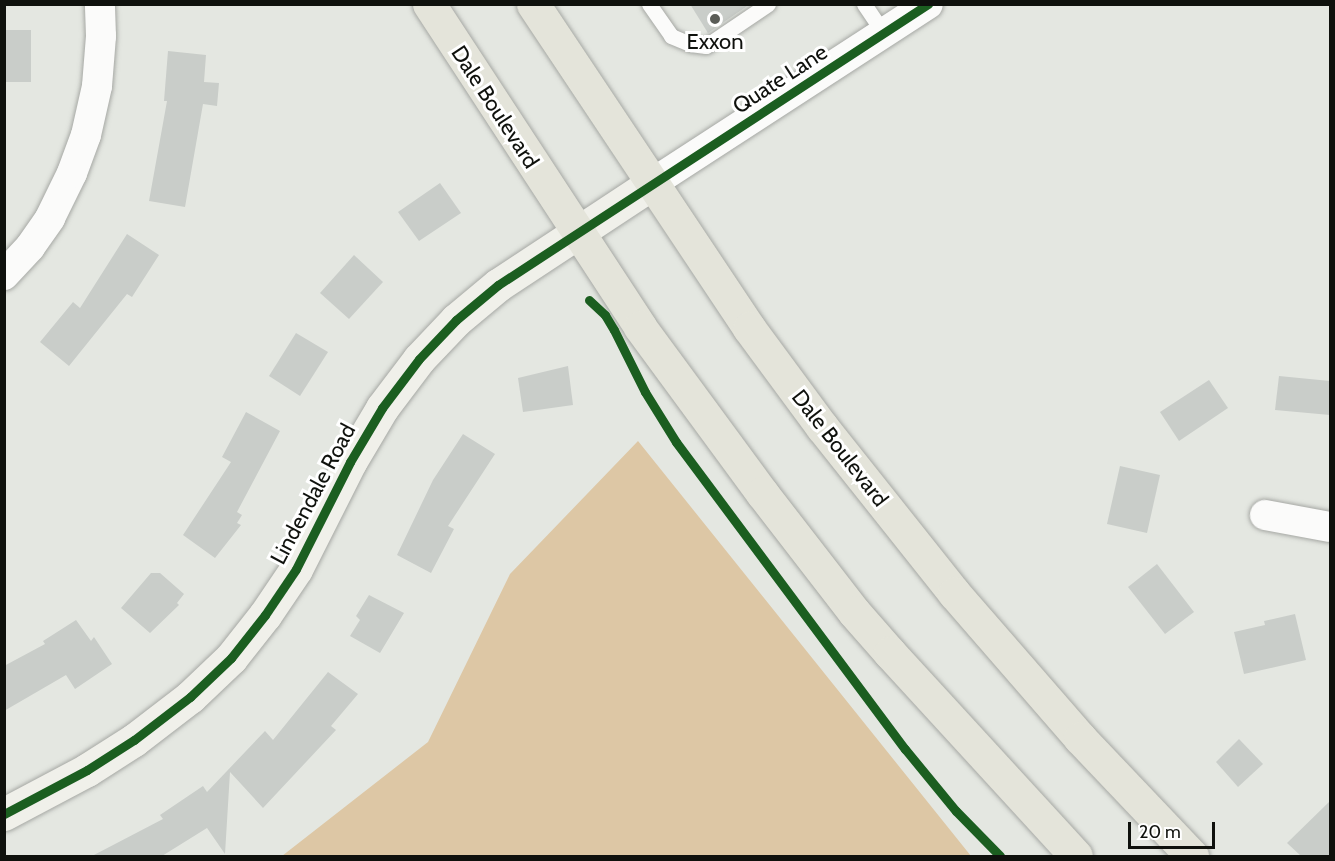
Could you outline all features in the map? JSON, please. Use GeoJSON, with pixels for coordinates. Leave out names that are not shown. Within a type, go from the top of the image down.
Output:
{"type":"FeatureCollection","features":[{"type":"Feature","properties":{"kind":"main road","name":"Dale Boulevard"},"geometry":{"type":"LineString","coordinates":[[429,4],[640,327],[854,612],[1076,856]]}},
{"type":"Feature","properties":{"kind":"main road","name":"Dale Boulevard"},"geometry":{"type":"LineString","coordinates":[[533,4],[651,184],[762,346],[822,428],[954,593],[1080,738],[1192,856]]}},
{"type":"Feature","properties":{"kind":"street"},"geometry":{"type":"LineString","coordinates":[[4,275],[30,247],[50,218],[72,173],[86,135],[97,86],[101,36],[100,4]]}},
{"type":"Feature","properties":{"kind":"street","name":"Quate Lane"},"geometry":{"type":"LineString","coordinates":[[651,184],[885,35],[928,4]]}},
{"type":"Feature","properties":{"kind":"street","name":"Lindendale Road"},"geometry":{"type":"LineString","coordinates":[[4,813],[87,770],[135,740],[190,697],[231,658],[265,615],[296,569],[350,462],[382,408],[419,359],[456,320],[498,285],[651,184]]}},
{"type":"Feature","properties":{"kind":"street"},"geometry":{"type":"LineString","coordinates":[[1264,515],[1330,527]]}},
{"type":"Feature","properties":{"kind":"lane"},"geometry":{"type":"LineString","coordinates":[[649,4],[671,36],[690,44],[706,46],[768,4]]}},
{"type":"Feature","properties":{"kind":"lane"},"geometry":{"type":"LineString","coordinates":[[864,4],[885,35]]}},
{"type":"Feature","properties":{"kind":"shaded area"},"geometry":{"type":"Polygon","coordinates":[[[638,441],[971,856],[282,856],[428,742],[510,574],[638,441]]]}},
{"type":"Feature","properties":{"kind":"building","name":"Exxon"},"geometry":{"type":"Polygon","coordinates":[[[690,4],[750,4],[708,33],[690,4]]]}},
{"type":"Feature","properties":{"kind":"building"},"geometry":{"type":"Polygon","coordinates":[[[4,30],[31,30],[31,82],[4,82],[4,30]]]}},
{"type":"Feature","properties":{"kind":"building"},"geometry":{"type":"Polygon","coordinates":[[[168,51],[206,55],[204,82],[219,83],[217,106],[203,104],[185,207],[149,201],[167,101],[164,101],[168,51]]]}},
{"type":"Feature","properties":{"kind":"building"},"geometry":{"type":"Polygon","coordinates":[[[440,183],[461,213],[419,241],[398,212],[440,183]]]}},
{"type":"Feature","properties":{"kind":"building"},"geometry":{"type":"Polygon","coordinates":[[[127,234],[159,255],[132,297],[127,294],[69,366],[40,342],[73,302],[80,308],[127,234]]]}},
{"type":"Feature","properties":{"kind":"building"},"geometry":{"type":"Polygon","coordinates":[[[354,255],[383,282],[349,319],[320,293],[354,255]]]}},
{"type":"Feature","properties":{"kind":"building"},"geometry":{"type":"Polygon","coordinates":[[[296,333],[328,352],[300,396],[269,376],[296,333]]]}},
{"type":"Feature","properties":{"kind":"building"},"geometry":{"type":"Polygon","coordinates":[[[568,366],[573,405],[523,412],[518,378],[568,366]]]}},
{"type":"Feature","properties":{"kind":"building"},"geometry":{"type":"Polygon","coordinates":[[[1279,376],[1330,381],[1330,415],[1275,410],[1279,376]]]}},
{"type":"Feature","properties":{"kind":"building"},"geometry":{"type":"Polygon","coordinates":[[[1209,380],[1228,408],[1179,441],[1160,412],[1209,380]]]}},
{"type":"Feature","properties":{"kind":"building"},"geometry":{"type":"Polygon","coordinates":[[[246,412],[280,431],[237,512],[242,515],[237,523],[241,525],[215,558],[183,535],[231,462],[222,457],[246,412]]]}},
{"type":"Feature","properties":{"kind":"building"},"geometry":{"type":"Polygon","coordinates":[[[463,434],[495,454],[448,526],[454,529],[431,573],[397,555],[433,480],[463,434]]]}},
{"type":"Feature","properties":{"kind":"building"},"geometry":{"type":"Polygon","coordinates":[[[1120,466],[1160,475],[1147,533],[1107,524],[1120,466]]]}},
{"type":"Feature","properties":{"kind":"building"},"geometry":{"type":"Polygon","coordinates":[[[1157,564],[1194,612],[1165,634],[1128,587],[1157,564]]]}},
{"type":"Feature","properties":{"kind":"building"},"geometry":{"type":"Polygon","coordinates":[[[151,573],[160,573],[184,594],[177,603],[179,605],[150,633],[121,608],[151,573]]]}},
{"type":"Feature","properties":{"kind":"building"},"geometry":{"type":"Polygon","coordinates":[[[369,595],[404,613],[380,653],[350,636],[360,620],[356,616],[369,595]]]}},
{"type":"Feature","properties":{"kind":"building"},"geometry":{"type":"Polygon","coordinates":[[[1295,614],[1306,660],[1244,674],[1234,632],[1265,625],[1264,621],[1295,614]]]}},
{"type":"Feature","properties":{"kind":"building"},"geometry":{"type":"Polygon","coordinates":[[[76,620],[91,641],[94,637],[112,664],[75,689],[66,675],[4,711],[4,666],[45,644],[43,641],[76,620]]]}},
{"type":"Feature","properties":{"kind":"building"},"geometry":{"type":"Polygon","coordinates":[[[328,672],[358,694],[331,726],[336,730],[263,808],[230,772],[225,854],[207,828],[162,856],[92,856],[163,819],[160,815],[203,786],[207,792],[265,731],[273,740],[328,672]]]}},
{"type":"Feature","properties":{"kind":"building"},"geometry":{"type":"Polygon","coordinates":[[[1239,739],[1263,764],[1238,787],[1216,762],[1239,739]]]}},
{"type":"Feature","properties":{"kind":"building"},"geometry":{"type":"Polygon","coordinates":[[[1330,801],[1330,856],[1301,856],[1287,843],[1330,801]]]}},
{"type":"Feature","properties":{"kind":"cycle path"},"geometry":{"type":"LineString","coordinates":[[4,814],[87,770],[134,740],[190,697],[231,658],[265,615],[296,569],[350,462],[382,408],[419,359],[456,320],[498,285],[928,4]]}},
{"type":"Feature","properties":{"kind":"cycle path"},"geometry":{"type":"LineString","coordinates":[[589,300],[605,315],[645,392],[676,442],[905,749],[956,811],[1000,856]]}},
{"type":"Feature","properties":{"kind":"place","name":"Exxon"},"geometry":{"type":"Point","coordinates":[715,19]}}]}
